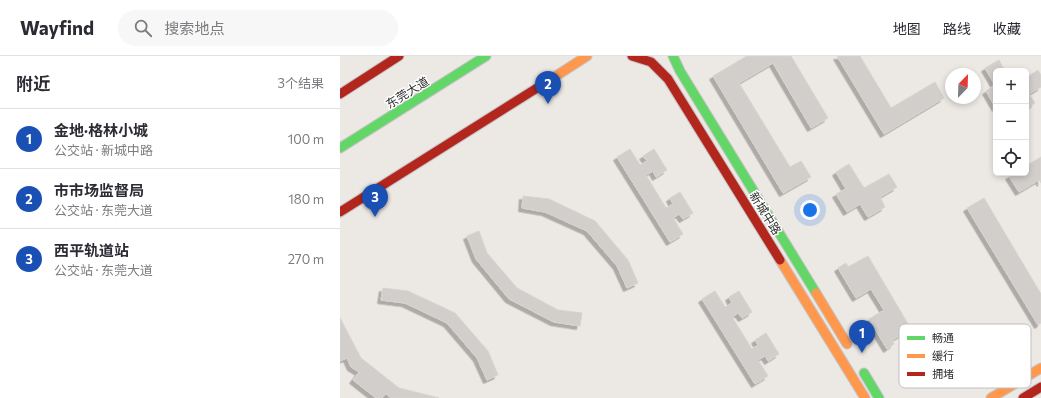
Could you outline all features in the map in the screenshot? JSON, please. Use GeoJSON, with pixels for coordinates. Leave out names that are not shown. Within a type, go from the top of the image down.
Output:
{"type":"FeatureCollection","features":[{"type":"Feature","properties":{"kind":"main road"},"geometry":{"type":"LineString","coordinates":[[340,94],[399,56]]}},
{"type":"Feature","properties":{"kind":"main road","name":"东莞大道"},"geometry":{"type":"LineString","coordinates":[[340,148],[486,56]]}},
{"type":"Feature","properties":{"kind":"main road"},"geometry":{"type":"LineString","coordinates":[[340,212],[587,56]]}},
{"type":"Feature","properties":{"kind":"main road","name":"新城中路"},"geometry":{"type":"LineString","coordinates":[[632,56],[651,62],[668,79],[865,398]]}},
{"type":"Feature","properties":{"kind":"main road","name":"新城中路"},"geometry":{"type":"LineString","coordinates":[[673,56],[680,71],[851,352]]}},
{"type":"Feature","properties":{"kind":"main road"},"geometry":{"type":"LineString","coordinates":[[859,365],[879,398]]}},
{"type":"Feature","properties":{"kind":"main road"},"geometry":{"type":"LineString","coordinates":[[1031,374],[1041,368]]}},
{"type":"Feature","properties":{"kind":"main road"},"geometry":{"type":"LineString","coordinates":[[1023,398],[1041,387]]}},
{"type":"Feature","properties":{"kind":"main road"},"geometry":{"type":"LineString","coordinates":[[991,398],[1008,388]]}},
{"type":"Feature","properties":{"kind":"building"},"geometry":{"type":"Polygon","coordinates":[[[747,56],[791,56],[828,118],[811,128],[773,63],[739,83],[790,167],[801,161],[811,177],[783,193],[713,76],[747,56]]]}},
{"type":"Feature","properties":{"kind":"building"},"geometry":{"type":"Polygon","coordinates":[[[837,56],[860,56],[891,108],[935,82],[944,98],[884,134],[837,56]]]}},
{"type":"Feature","properties":{"kind":"building"},"geometry":{"type":"Polygon","coordinates":[[[999,60],[1003,68],[993,68],[993,82],[985,68],[999,60]]]}},
{"type":"Feature","properties":{"kind":"building"},"geometry":{"type":"Polygon","coordinates":[[[1038,70],[1041,75],[1041,87],[1029,94],[1029,76],[1038,70]]]}},
{"type":"Feature","properties":{"kind":"building"},"geometry":{"type":"Polygon","coordinates":[[[993,86],[993,103],[986,91],[993,86]]]}},
{"type":"Feature","properties":{"kind":"building"},"geometry":{"type":"Polygon","coordinates":[[[1029,94],[1035,103],[1029,107],[1029,94]]]}},
{"type":"Feature","properties":{"kind":"building"},"geometry":{"type":"Polygon","coordinates":[[[630,149],[640,165],[647,161],[643,156],[654,149],[667,170],[656,177],[653,171],[646,175],[666,208],[673,204],[670,198],[680,192],[693,213],[683,219],[679,214],[673,218],[683,234],[670,242],[617,157],[630,149]]]}},
{"type":"Feature","properties":{"kind":"building"},"geometry":{"type":"Polygon","coordinates":[[[1041,157],[1041,183],[1039,180],[1019,192],[1009,176],[1029,176],[1029,164],[1041,157]]]}},
{"type":"Feature","properties":{"kind":"building"},"geometry":{"type":"Polygon","coordinates":[[[849,164],[864,188],[889,174],[897,187],[880,197],[885,207],[868,217],[860,204],[847,212],[836,194],[846,189],[836,172],[849,164]]]}},
{"type":"Feature","properties":{"kind":"building"},"geometry":{"type":"Polygon","coordinates":[[[523,196],[549,199],[595,221],[628,260],[638,283],[627,288],[617,266],[587,231],[545,212],[522,208],[523,196]]]}},
{"type":"Feature","properties":{"kind":"building"},"geometry":{"type":"Polygon","coordinates":[[[984,198],[1041,294],[1041,323],[1038,325],[967,208],[984,198]]]}},
{"type":"Feature","properties":{"kind":"building"},"geometry":{"type":"Polygon","coordinates":[[[479,231],[487,253],[517,288],[558,310],[582,313],[580,326],[554,322],[509,299],[476,259],[467,236],[479,231]]]}},
{"type":"Feature","properties":{"kind":"building"},"geometry":{"type":"Polygon","coordinates":[[[868,256],[908,324],[899,324],[899,336],[892,340],[894,344],[887,349],[869,319],[884,310],[871,289],[856,298],[838,268],[846,263],[848,267],[868,256]]]}},
{"type":"Feature","properties":{"kind":"building"},"geometry":{"type":"Polygon","coordinates":[[[383,288],[408,291],[455,313],[488,351],[498,375],[487,380],[477,358],[447,323],[405,303],[381,300],[383,288]]]}},
{"type":"Feature","properties":{"kind":"building"},"geometry":{"type":"Polygon","coordinates":[[[715,291],[725,307],[732,303],[729,297],[739,291],[752,312],[742,318],[738,313],[732,317],[752,349],[758,345],[755,340],[766,333],[779,354],[768,361],[765,356],[758,360],[768,376],[755,384],[702,299],[715,291]]]}},
{"type":"Feature","properties":{"kind":"building"},"geometry":{"type":"Polygon","coordinates":[[[340,318],[361,358],[399,388],[439,398],[391,398],[386,394],[382,398],[376,398],[353,380],[359,372],[351,367],[347,358],[340,361],[340,318]]]}},
{"type":"Feature","properties":{"kind":"traffic: fast"},"geometry":{"type":"LineString","coordinates":[[340,148],[486,56]]}},
{"type":"Feature","properties":{"kind":"traffic: fast"},"geometry":{"type":"LineString","coordinates":[[673,56],[680,71],[816,293]]}},
{"type":"Feature","properties":{"kind":"traffic: fast"},"geometry":{"type":"LineString","coordinates":[[864,373],[879,398]]}},
{"type":"Feature","properties":{"kind":"traffic: slow"},"geometry":{"type":"LineString","coordinates":[[545,83],[587,56]]}},
{"type":"Feature","properties":{"kind":"traffic: slow"},"geometry":{"type":"LineString","coordinates":[[780,260],[865,398]]}},
{"type":"Feature","properties":{"kind":"traffic: slow"},"geometry":{"type":"LineString","coordinates":[[816,293],[847,344]]}},
{"type":"Feature","properties":{"kind":"traffic: slow"},"geometry":{"type":"LineString","coordinates":[[1031,374],[1041,368]]}},
{"type":"Feature","properties":{"kind":"traffic: slow"},"geometry":{"type":"LineString","coordinates":[[991,398],[1008,388]]}},
{"type":"Feature","properties":{"kind":"traffic: jam"},"geometry":{"type":"LineString","coordinates":[[340,94],[399,56]]}},
{"type":"Feature","properties":{"kind":"traffic: jam"},"geometry":{"type":"LineString","coordinates":[[632,56],[651,62],[668,79],[780,260]]}},
{"type":"Feature","properties":{"kind":"traffic: jam"},"geometry":{"type":"LineString","coordinates":[[340,212],[545,83]]}},
{"type":"Feature","properties":{"kind":"traffic: jam"},"geometry":{"type":"LineString","coordinates":[[1023,398],[1041,387]]}},
{"type":"Feature","properties":{"kind":"place","name":"市市场监督局"},"geometry":{"type":"Point","coordinates":[548,104]}},
{"type":"Feature","properties":{"kind":"place","name":"西平轨道站"},"geometry":{"type":"Point","coordinates":[375,217]}},
{"type":"Feature","properties":{"kind":"place","name":"金地·格林小城"},"geometry":{"type":"Point","coordinates":[862,353]}}]}
